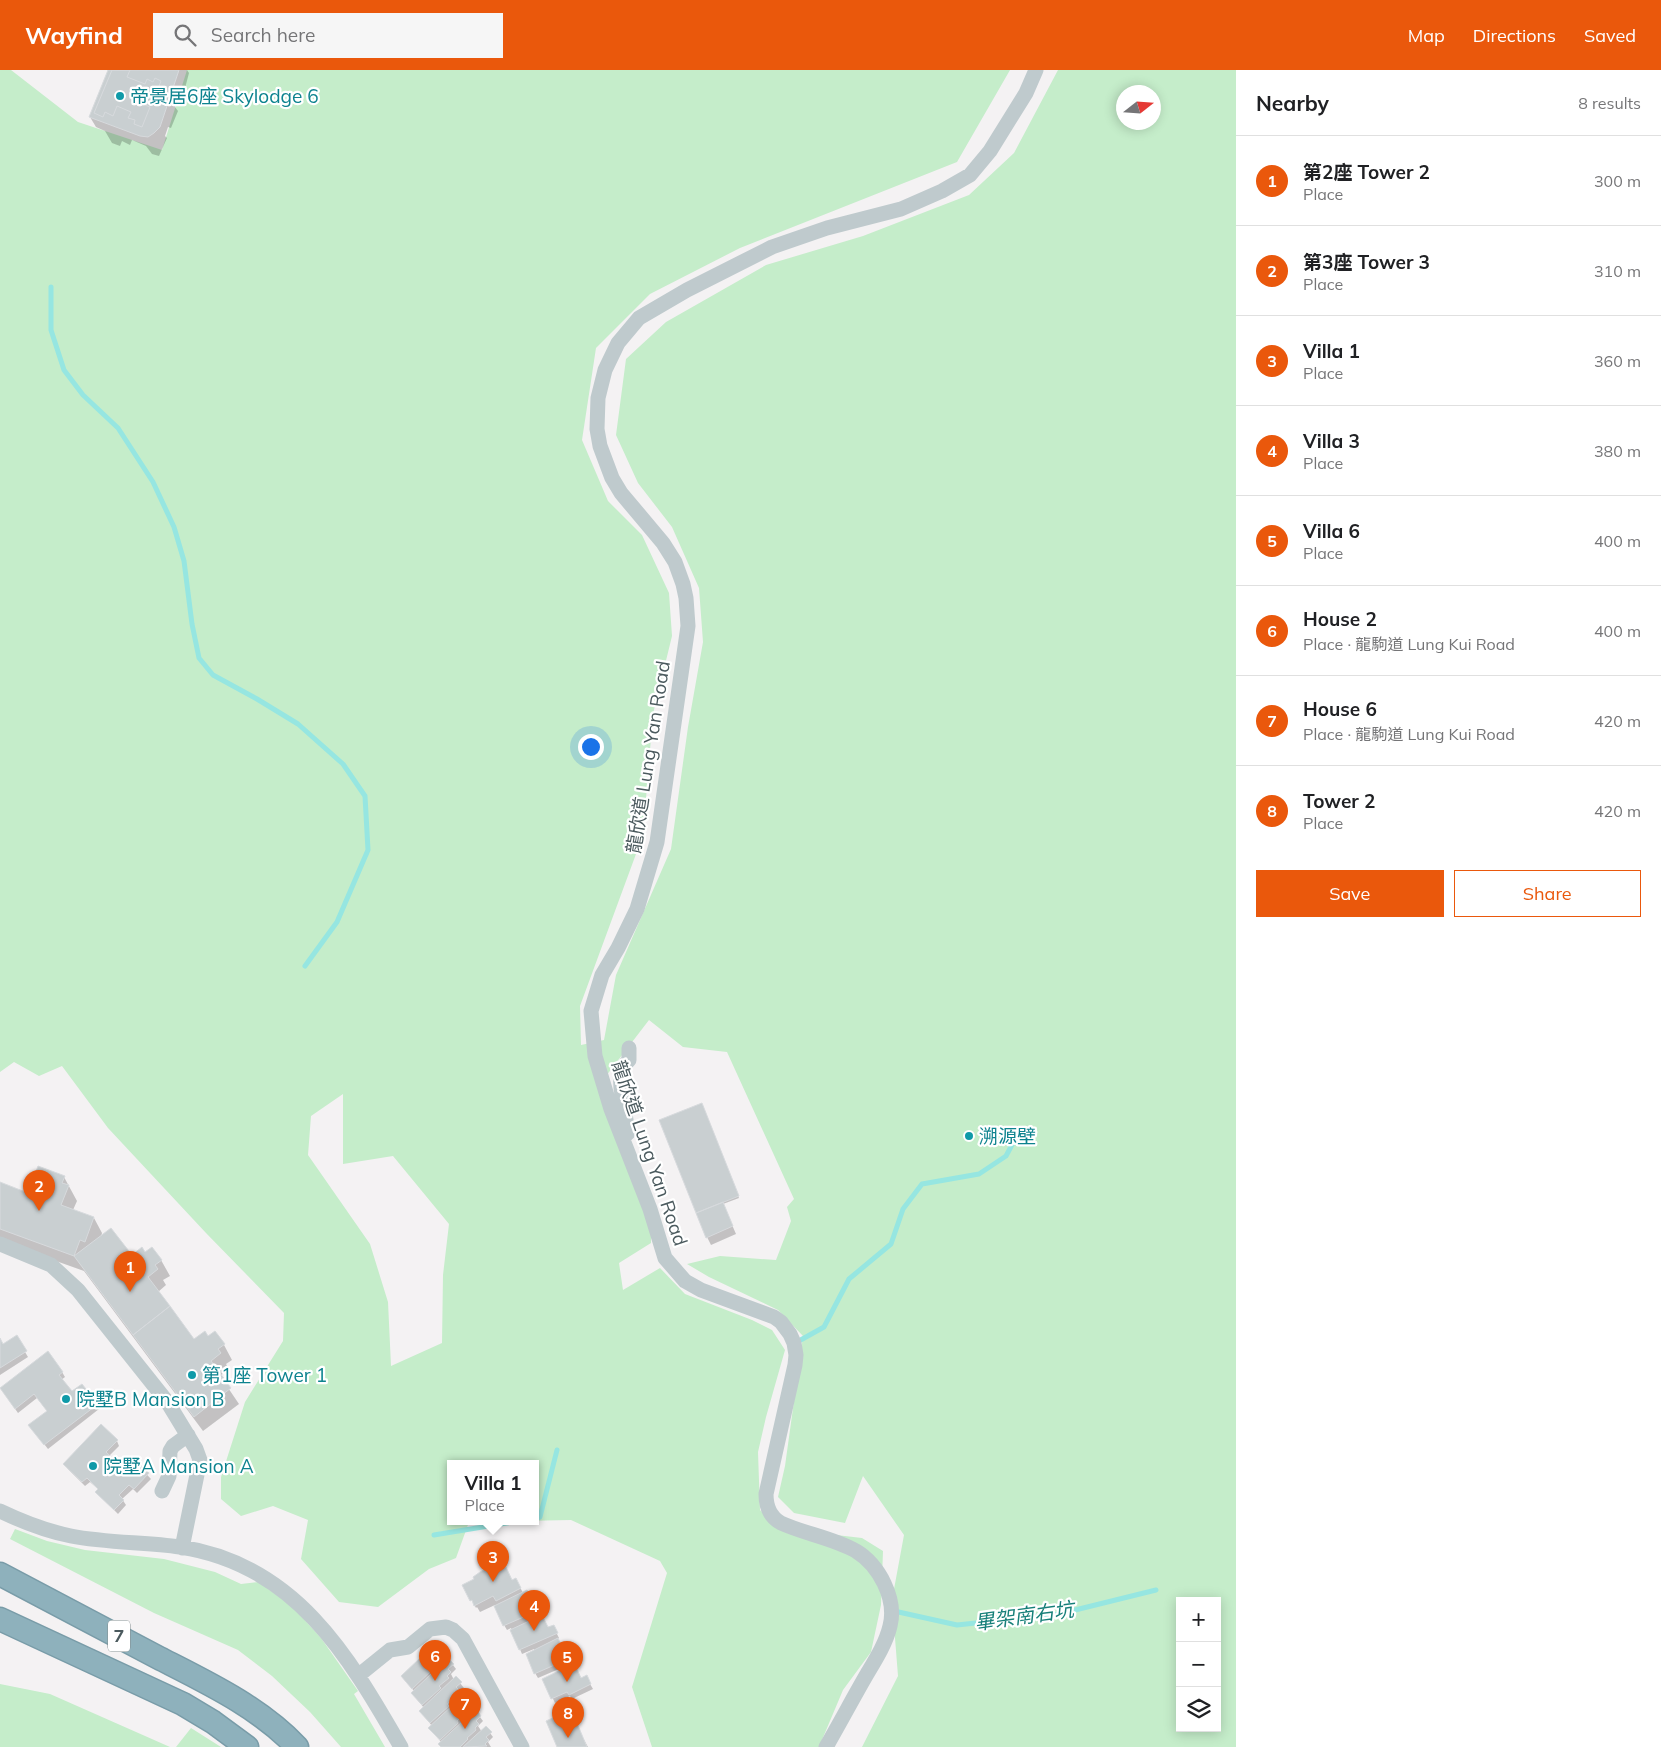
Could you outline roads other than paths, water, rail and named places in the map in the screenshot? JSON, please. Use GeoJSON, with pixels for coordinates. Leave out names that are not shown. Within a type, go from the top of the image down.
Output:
{"type":"FeatureCollection","features":[{"type":"Feature","properties":{"kind":"highway","name":"7"},"geometry":{"type":"LineString","coordinates":[[0,1574],[219,1689],[257,1713],[297,1747]]}},
{"type":"Feature","properties":{"kind":"highway","name":"7"},"geometry":{"type":"LineString","coordinates":[[0,1619],[183,1704],[213,1722],[247,1747]]}},
{"type":"Feature","properties":{"kind":"street","name":"龍欣道 Lung Yan Road"},"geometry":{"type":"LineString","coordinates":[[826,1747],[878,1655],[888,1633],[892,1616],[889,1596],[882,1578],[862,1555],[834,1541],[781,1523],[769,1511],[766,1494],[795,1365],[794,1343],[786,1328],[774,1317],[701,1290],[685,1281],[665,1258],[595,1056],[590,1011],[602,975],[637,909],[657,842],[687,640],[688,612],[683,584],[675,562],[621,493],[605,463],[600,446],[597,412],[598,398],[605,370],[618,344],[639,318],[687,290],[772,247],[827,228],[901,209],[970,176],[990,151],[1026,93],[1036,70]]}},
{"type":"Feature","properties":{"kind":"street"},"geometry":{"type":"LineString","coordinates":[[630,1048],[629,1060],[620,1070],[621,1088],[633,1162]]}},
{"type":"Feature","properties":{"kind":"street"},"geometry":{"type":"LineString","coordinates":[[0,1244],[51,1266],[78,1290],[172,1398],[188,1434],[199,1453],[200,1460],[182,1548]]}},
{"type":"Feature","properties":{"kind":"street"},"geometry":{"type":"LineString","coordinates":[[162,1491],[169,1476],[170,1451],[173,1446],[188,1434]]}},
{"type":"Feature","properties":{"kind":"street"},"geometry":{"type":"LineString","coordinates":[[0,1511],[35,1526],[72,1536],[182,1548],[227,1559],[264,1577],[292,1597],[328,1635],[358,1675],[401,1747]]}},
{"type":"Feature","properties":{"kind":"street"},"geometry":{"type":"LineString","coordinates":[[358,1675],[390,1650],[408,1647],[430,1629],[446,1627],[453,1630],[463,1639],[522,1747]]}},
{"type":"Feature","properties":{"kind":"waterway"},"geometry":{"type":"LineString","coordinates":[[51,287],[51,330],[64,370],[83,395],[118,428],[153,482],[174,527],[184,561],[192,624],[199,658],[213,675],[298,724],[343,764],[365,796],[368,850],[337,922],[305,966]]}},
{"type":"Feature","properties":{"kind":"waterway"},"geometry":{"type":"LineString","coordinates":[[797,1342],[824,1327],[849,1279],[891,1244],[903,1209],[922,1184],[979,1174],[1006,1156],[1014,1141],[1026,1133]]}},
{"type":"Feature","properties":{"kind":"waterway"},"geometry":{"type":"LineString","coordinates":[[539,1517],[557,1450]]}},
{"type":"Feature","properties":{"kind":"waterway"},"geometry":{"type":"LineString","coordinates":[[434,1535],[495,1525]]}},
{"type":"Feature","properties":{"kind":"waterway","name":"畢架南右坑"},"geometry":{"type":"LineString","coordinates":[[894,1611],[957,1625],[1059,1614],[1156,1590]]}},
{"type":"Feature","properties":{"kind":"place","name":"帝景居6座 Skylodge 6"},"geometry":{"type":"Point","coordinates":[120,96]}},
{"type":"Feature","properties":{"kind":"place","name":"溯源壁"},"geometry":{"type":"Point","coordinates":[969,1136]}},
{"type":"Feature","properties":{"kind":"place","name":"第3座 Tower 3"},"geometry":{"type":"Point","coordinates":[39,1211]}},
{"type":"Feature","properties":{"kind":"place","name":"第2座 Tower 2"},"geometry":{"type":"Point","coordinates":[130,1292]}},
{"type":"Feature","properties":{"kind":"place","name":"第1座 Tower 1"},"geometry":{"type":"Point","coordinates":[192,1375]}},
{"type":"Feature","properties":{"kind":"place","name":"院墅B Mansion B"},"geometry":{"type":"Point","coordinates":[66,1399]}},
{"type":"Feature","properties":{"kind":"place","name":"院墅A Mansion A"},"geometry":{"type":"Point","coordinates":[93,1466]}},
{"type":"Feature","properties":{"kind":"place","name":"Villa 1"},"geometry":{"type":"Point","coordinates":[493,1582]}},
{"type":"Feature","properties":{"kind":"place","name":"Villa 3"},"geometry":{"type":"Point","coordinates":[534,1631]}},
{"type":"Feature","properties":{"kind":"place","name":"House 2"},"geometry":{"type":"Point","coordinates":[435,1681]}},
{"type":"Feature","properties":{"kind":"place","name":"Villa 6"},"geometry":{"type":"Point","coordinates":[567,1682]}},
{"type":"Feature","properties":{"kind":"place","name":"House 6"},"geometry":{"type":"Point","coordinates":[465,1729]}},
{"type":"Feature","properties":{"kind":"place","name":"Tower 2"},"geometry":{"type":"Point","coordinates":[568,1738]}}]}
